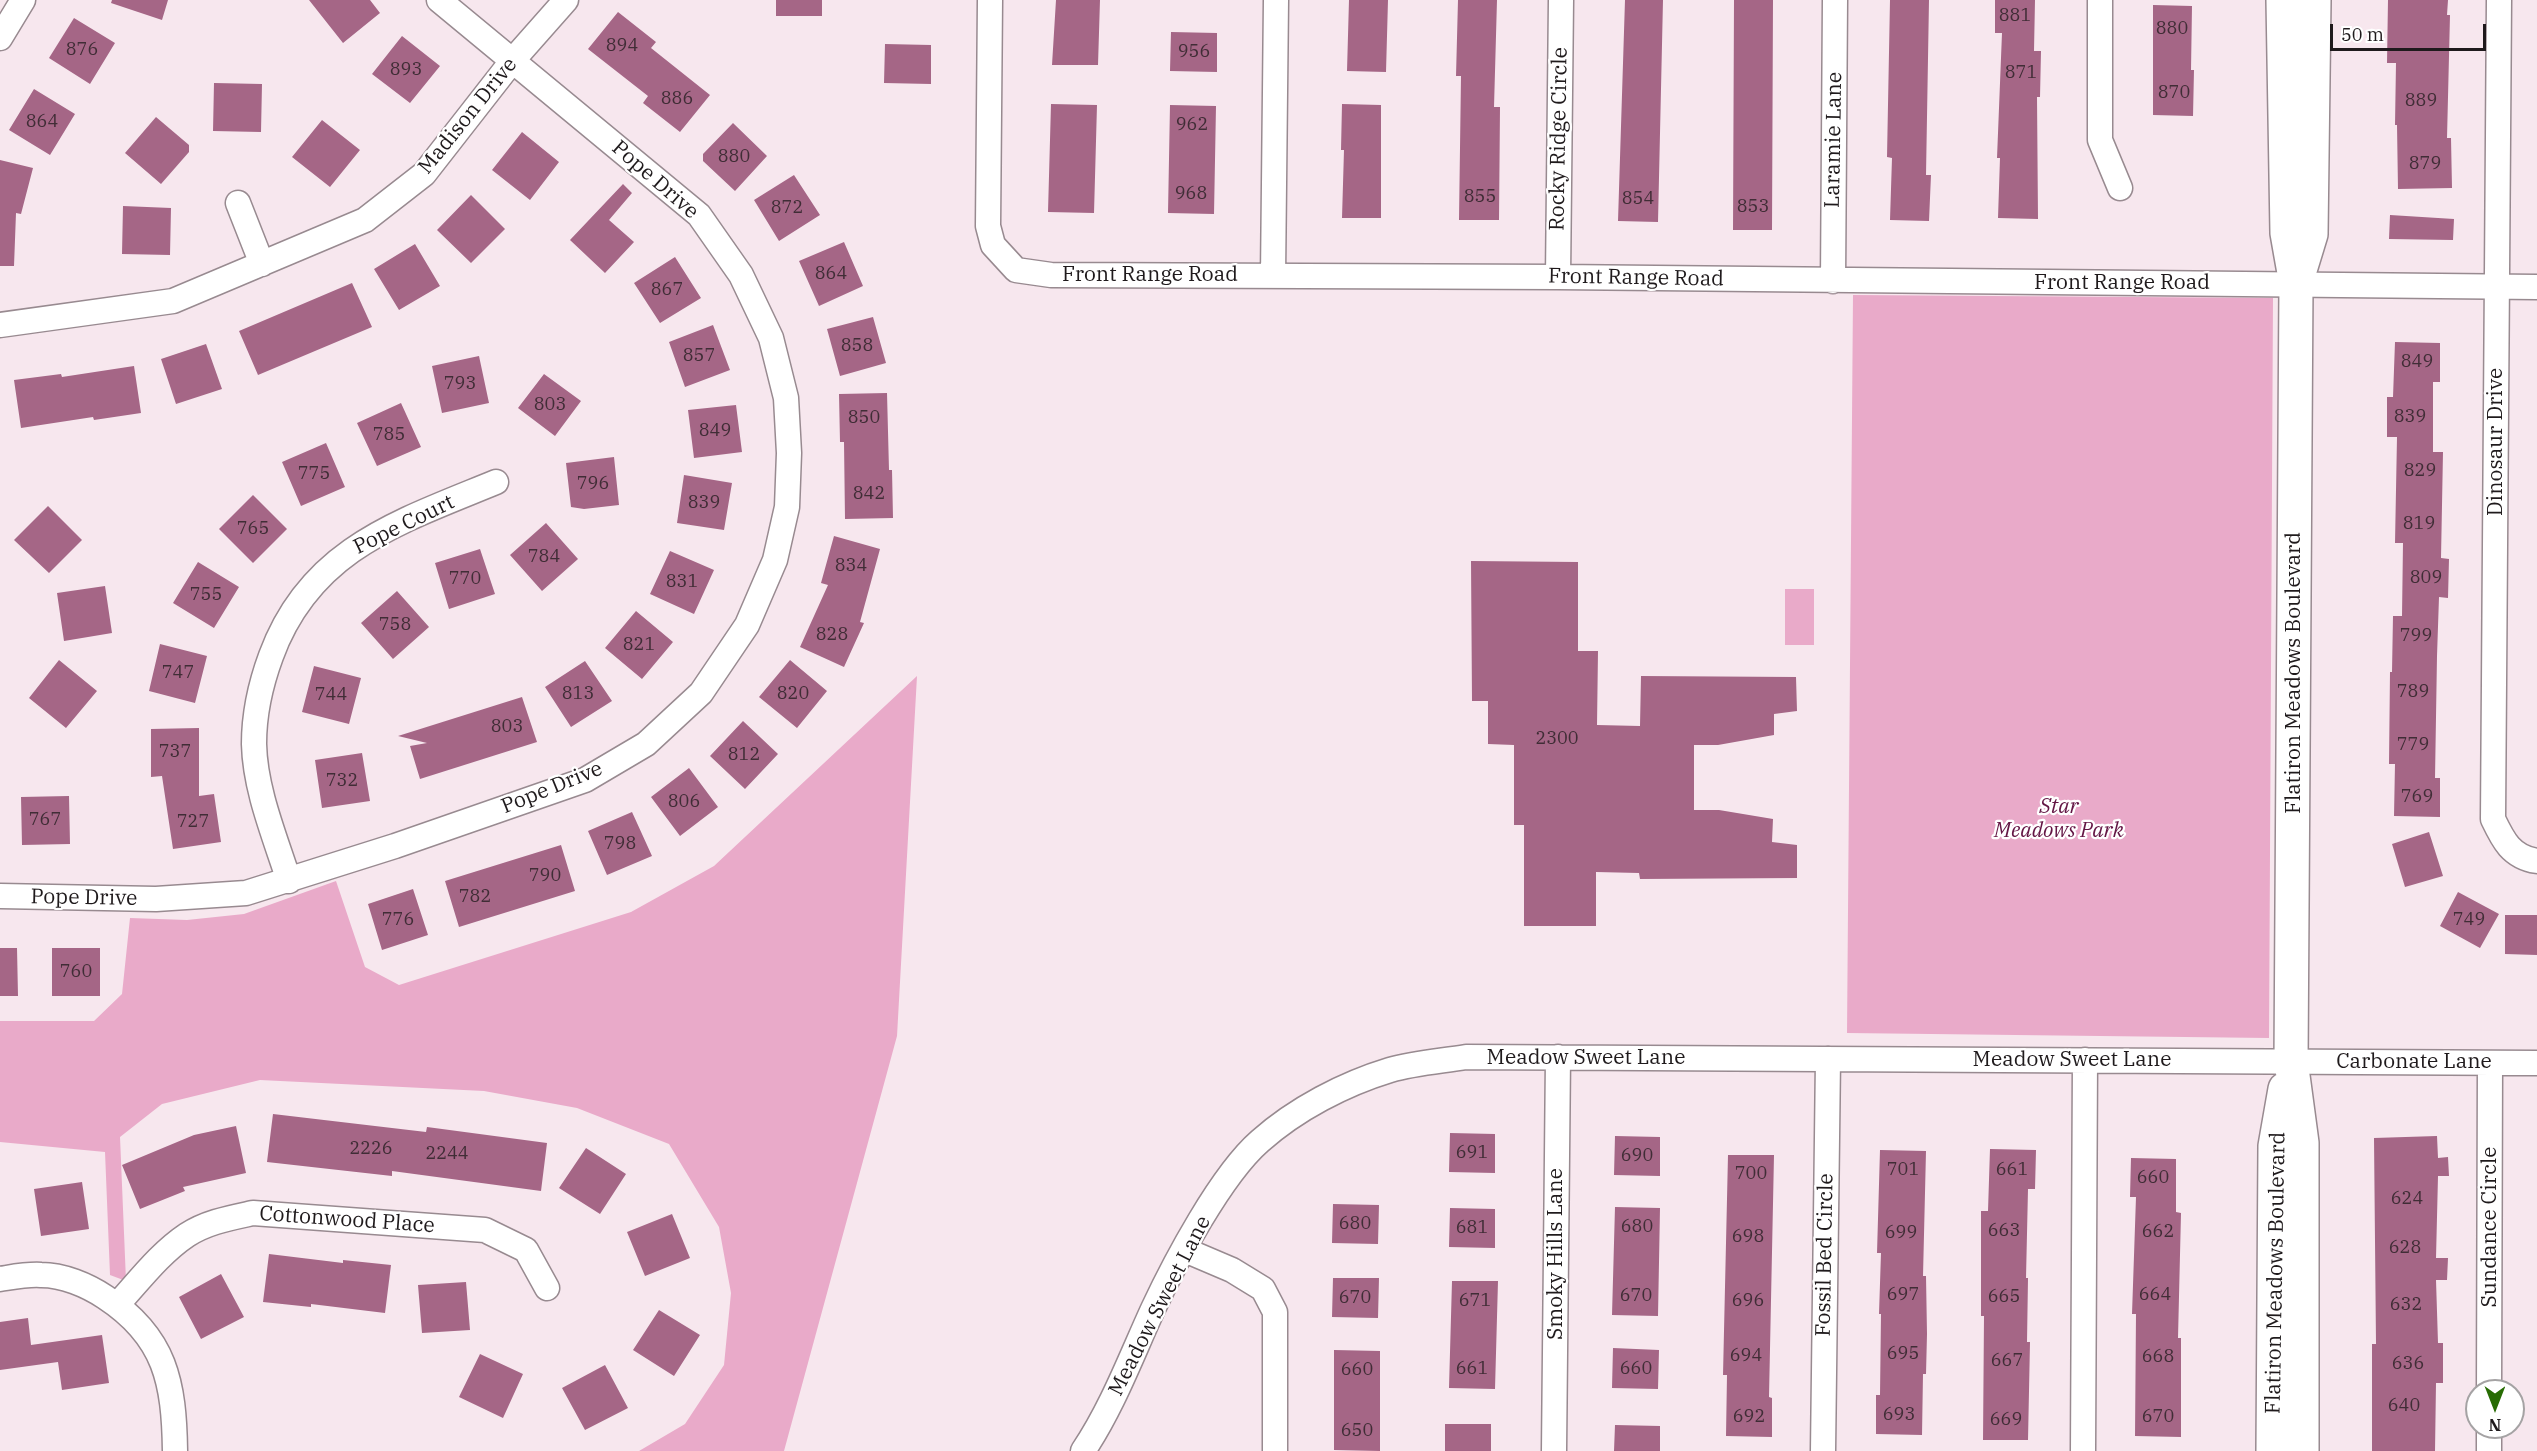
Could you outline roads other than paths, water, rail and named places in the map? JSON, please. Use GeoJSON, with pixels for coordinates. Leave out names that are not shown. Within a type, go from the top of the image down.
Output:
{"type":"FeatureCollection","features":[{"type":"Feature","properties":{"kind":"street"},"geometry":{"type":"LineString","coordinates":[[0,38],[23,0]]}},
{"type":"Feature","properties":{"kind":"street","name":"Pope Drive"},"geometry":{"type":"LineString","coordinates":[[0,896],[156,899],[246,893],[585,780],[646,744],[701,693],[747,625],[775,560],[787,507],[789,453],[786,398],[771,338],[741,275],[699,215],[439,0]]}},
{"type":"Feature","properties":{"kind":"street","name":"Madison Drive"},"geometry":{"type":"LineString","coordinates":[[0,326],[173,301],[365,220],[424,174],[513,60],[566,0]]}},
{"type":"Feature","properties":{"kind":"street","name":"Front Range Road"},"geometry":{"type":"LineString","coordinates":[[990,0],[988,226],[993,246],[1016,270],[1051,275],[1557,277],[2537,287]]}},
{"type":"Feature","properties":{"kind":"street"},"geometry":{"type":"LineString","coordinates":[[1273,276],[1276,0]]}},
{"type":"Feature","properties":{"kind":"street","name":"Rocky Ridge Circle"},"geometry":{"type":"LineString","coordinates":[[1557,277],[1561,0]]}},
{"type":"Feature","properties":{"kind":"street","name":"Laramie Lane"},"geometry":{"type":"LineString","coordinates":[[1833,281],[1836,0]]}},
{"type":"Feature","properties":{"kind":"street"},"geometry":{"type":"LineString","coordinates":[[2100,0],[2100,140],[2120,188]]}},
{"type":"Feature","properties":{"kind":"street","name":"Flatiron Meadows Boulevard"},"geometry":{"type":"LineString","coordinates":[[2283,0],[2287,233],[2296,285],[2291,1061],[2302,1143],[2302,1451]]}},
{"type":"Feature","properties":{"kind":"street","name":"Flatiron Meadows Boulevard"},"geometry":{"type":"LineString","coordinates":[[2296,285],[2312,234],[2314,0]]}},
{"type":"Feature","properties":{"kind":"street","name":"Dinosaur Drive"},"geometry":{"type":"LineString","coordinates":[[2499,0],[2493,819],[2504,842],[2524,859],[2537,861]]}},
{"type":"Feature","properties":{"kind":"street"},"geometry":{"type":"LineString","coordinates":[[238,203],[262,264]]}},
{"type":"Feature","properties":{"kind":"street","name":"Pope Court"},"geometry":{"type":"LineString","coordinates":[[289,880],[262,793],[254,745],[261,683],[281,628],[309,587],[343,555],[383,530],[496,482]]}},
{"type":"Feature","properties":{"kind":"street","name":"Meadow Sweet Lane"},"geometry":{"type":"LineString","coordinates":[[1083,1451],[1099,1427],[1159,1297],[1230,1176],[1258,1142],[1305,1108],[1329,1095],[1391,1070],[1466,1057],[2291,1061]]}},
{"type":"Feature","properties":{"kind":"street","name":"Smoky Hills Lane"},"geometry":{"type":"LineString","coordinates":[[1554,1451],[1558,1057]]}},
{"type":"Feature","properties":{"kind":"street","name":"Fossil Bed Circle"},"geometry":{"type":"LineString","coordinates":[[1823,1451],[1828,1059]]}},
{"type":"Feature","properties":{"kind":"street"},"geometry":{"type":"LineString","coordinates":[[2083,1451],[2085,1060]]}},
{"type":"Feature","properties":{"kind":"street","name":"Flatiron Meadows Boulevard"},"geometry":{"type":"LineString","coordinates":[[2273,1451],[2275,1146],[2291,1061]]}},
{"type":"Feature","properties":{"kind":"street","name":"Carbonate Lane"},"geometry":{"type":"LineString","coordinates":[[2291,1061],[2537,1063]]}},
{"type":"Feature","properties":{"kind":"street","name":"Sundance Circle"},"geometry":{"type":"LineString","coordinates":[[2489,1379],[2490,1063]]}},
{"type":"Feature","properties":{"kind":"street","name":"Cottonwood Place"},"geometry":{"type":"LineString","coordinates":[[117,1305],[159,1259],[187,1235],[218,1220],[253,1212],[485,1230],[526,1251],[547,1288]]}},
{"type":"Feature","properties":{"kind":"street"},"geometry":{"type":"LineString","coordinates":[[1185,1250],[1232,1270],[1263,1289],[1275,1312],[1275,1451]]}},
{"type":"Feature","properties":{"kind":"street"},"geometry":{"type":"LineString","coordinates":[[0,1279],[48,1275],[81,1284],[117,1305],[136,1321],[155,1346],[166,1373],[174,1407],[175,1451]]}},
{"type":"Feature","properties":{"kind":"park label","name":"Star Meadows Park"},"geometry":{"type":"Point","coordinates":[2059,819]}}]}
